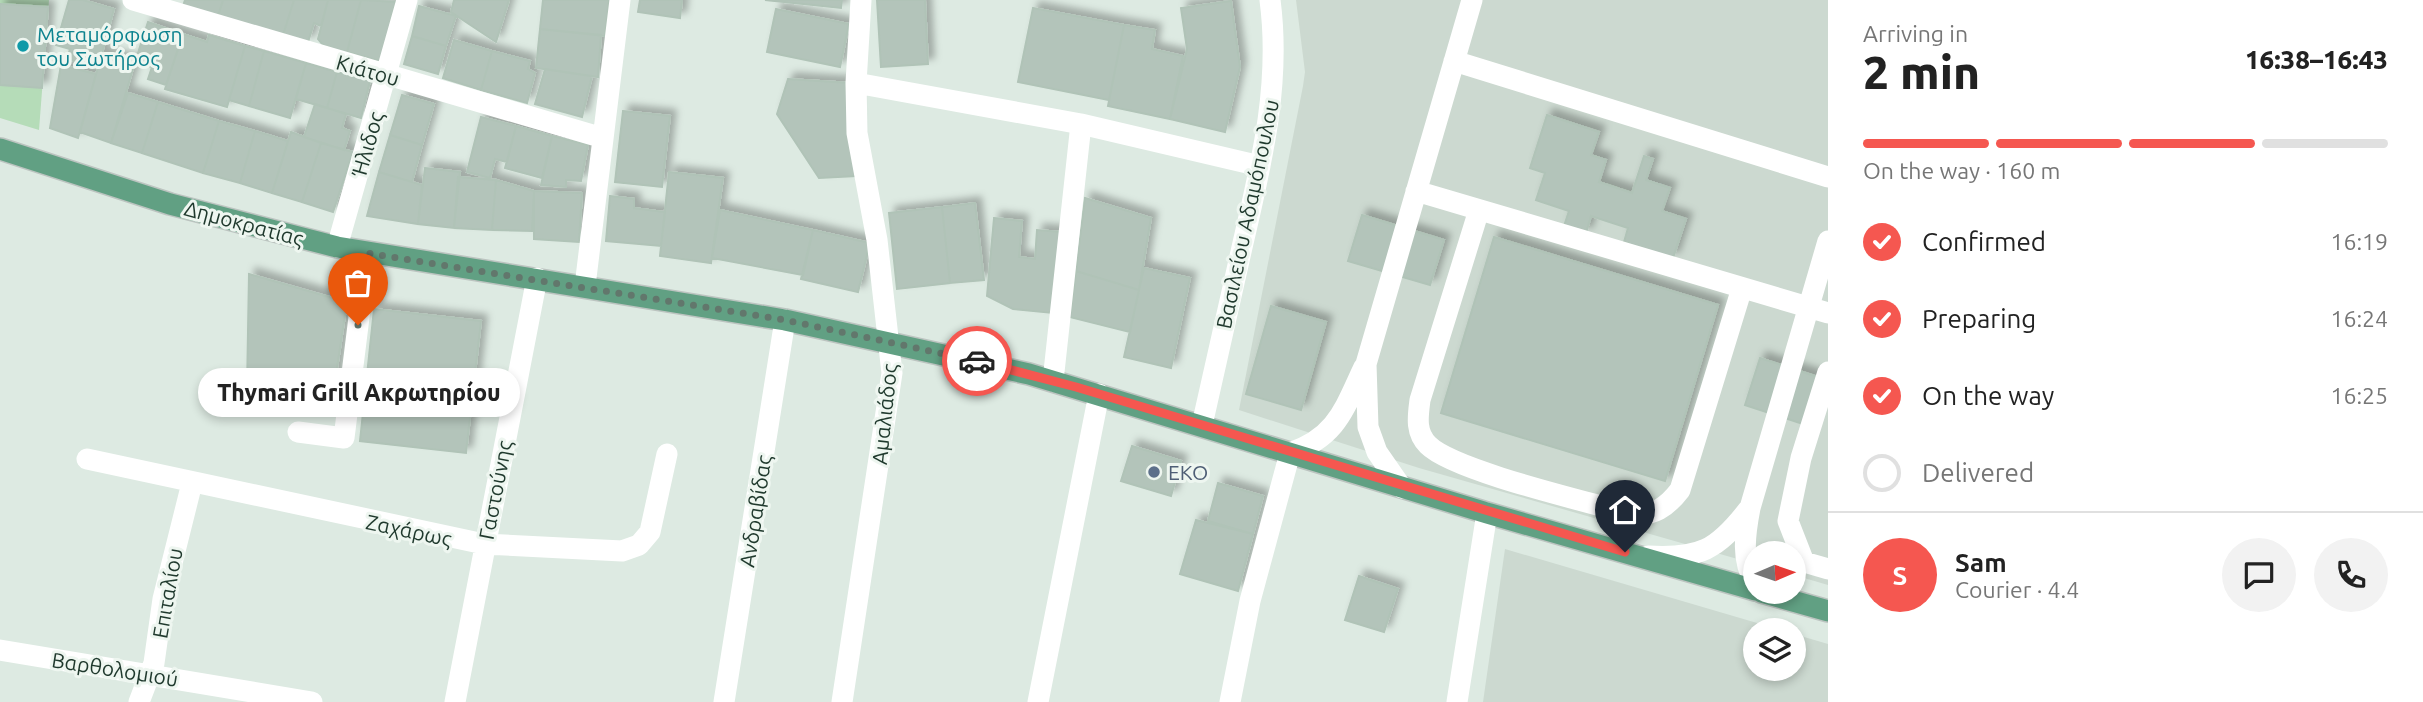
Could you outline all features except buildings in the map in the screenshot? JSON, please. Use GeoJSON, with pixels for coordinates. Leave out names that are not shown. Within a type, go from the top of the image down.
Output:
{"type":"FeatureCollection","features":[{"type":"Feature","properties":{"kind":"main road","name":"Δημοκρατίας"},"geometry":{"type":"LineString","coordinates":[[0,149],[170,204],[337,247],[785,320],[891,341],[1053,381],[1402,488],[1743,586]]}},
{"type":"Feature","properties":{"kind":"main road"},"geometry":{"type":"LineString","coordinates":[[1803,604],[1828,611]]}},
{"type":"Feature","properties":{"kind":"street","name":"Κιάτου"},"geometry":{"type":"LineString","coordinates":[[133,0],[603,138]]}},
{"type":"Feature","properties":{"kind":"street","name":"Ήλιδος"},"geometry":{"type":"LineString","coordinates":[[337,247],[407,0]]}},
{"type":"Feature","properties":{"kind":"street"},"geometry":{"type":"LineString","coordinates":[[585,286],[620,0]]}},
{"type":"Feature","properties":{"kind":"street","name":"Αμαλιάδος"},"geometry":{"type":"LineString","coordinates":[[842,702],[891,388],[891,341],[877,240],[857,133],[856,83],[861,0]]}},
{"type":"Feature","properties":{"kind":"street","name":"Βασιλείου Αδαμόπουλου"},"geometry":{"type":"LineString","coordinates":[[1202,425],[1260,166],[1275,63],[1270,0]]}},
{"type":"Feature","properties":{"kind":"street"},"geometry":{"type":"LineString","coordinates":[[1230,702],[1253,588],[1290,453],[1313,444],[1329,433],[1343,412],[1366,364],[1472,0]]}},
{"type":"Feature","properties":{"kind":"street"},"geometry":{"type":"LineString","coordinates":[[1454,61],[1828,177]]}},
{"type":"Feature","properties":{"kind":"street"},"geometry":{"type":"LineString","coordinates":[[856,83],[1081,124],[1260,166]]}},
{"type":"Feature","properties":{"kind":"street"},"geometry":{"type":"LineString","coordinates":[[1053,381],[1081,124]]}},
{"type":"Feature","properties":{"kind":"street"},"geometry":{"type":"LineString","coordinates":[[1416,191],[1818,310]]}},
{"type":"Feature","properties":{"kind":"street"},"geometry":{"type":"LineString","coordinates":[[1479,210],[1420,400],[1417,426],[1426,443],[1450,459],[1631,514],[1644,516],[1657,511],[1669,504],[1680,490],[1741,288]]}},
{"type":"Feature","properties":{"kind":"street"},"geometry":{"type":"LineString","coordinates":[[1746,541],[1750,508],[1818,310],[1828,241]]}},
{"type":"Feature","properties":{"kind":"street"},"geometry":{"type":"LineString","coordinates":[[298,432],[344,438],[367,253]]}},
{"type":"Feature","properties":{"kind":"street","name":"Γαστούνης"},"geometry":{"type":"LineString","coordinates":[[455,702],[537,278]]}},
{"type":"Feature","properties":{"kind":"street","name":"Ανδραβίδας"},"geometry":{"type":"LineString","coordinates":[[724,702],[785,320]]}},
{"type":"Feature","properties":{"kind":"street"},"geometry":{"type":"LineString","coordinates":[[1366,364],[1368,426],[1377,452],[1402,488]]}},
{"type":"Feature","properties":{"kind":"street"},"geometry":{"type":"LineString","coordinates":[[1828,372],[1801,458],[1788,521],[1804,562],[1828,569]]}},
{"type":"Feature","properties":{"kind":"street"},"geometry":{"type":"LineString","coordinates":[[1038,702],[1099,394]]}},
{"type":"Feature","properties":{"kind":"street","name":"Ζαχάρως"},"geometry":{"type":"LineString","coordinates":[[87,459],[484,544],[622,551],[639,545],[650,533],[667,454]]}},
{"type":"Feature","properties":{"kind":"street","name":"Επιταλίου"},"geometry":{"type":"LineString","coordinates":[[139,702],[149,675],[173,552],[192,483]]}},
{"type":"Feature","properties":{"kind":"street"},"geometry":{"type":"LineString","coordinates":[[1625,552],[1665,557],[1704,552],[1722,540],[1750,508]]}},
{"type":"Feature","properties":{"kind":"street"},"geometry":{"type":"LineString","coordinates":[[1457,702],[1487,513]]}},
{"type":"Feature","properties":{"kind":"street","name":"Βαρθολομιού"},"geometry":{"type":"LineString","coordinates":[[0,650],[312,702]]}},
{"type":"Feature","properties":{"kind":"shaded area"},"geometry":{"type":"Polygon","coordinates":[[[1296,0],[1828,0],[1828,585],[1806,579],[1806,541],[1743,541],[1743,561],[1419,468],[1239,410],[1305,72],[1296,0]]]}},
{"type":"Feature","properties":{"kind":"shaded area"},"geometry":{"type":"Polygon","coordinates":[[[1505,549],[1743,619],[1743,681],[1806,681],[1806,638],[1828,644],[1828,702],[1483,702],[1505,549]]]}},
{"type":"Feature","properties":{"kind":"green space","name":"Μεταμόρφωση του Σωτήρος"},"geometry":{"type":"Polygon","coordinates":[[[0,0],[49,0],[39,130],[0,118],[0,0]]]}},
{"type":"Feature","properties":{"kind":"way so far"},"geometry":{"type":"LineString","coordinates":[[358,325],[367,253],[785,320],[977,361]]}},
{"type":"Feature","properties":{"kind":"place","name":"Μεταμόρφωση του Σωτήρος"},"geometry":{"type":"Point","coordinates":[23,46]}},
{"type":"Feature","properties":{"kind":"place","name":"Thymari Grill Ακρωτηρίου"},"geometry":{"type":"Point","coordinates":[358,325]}},
{"type":"Feature","properties":{"kind":"place","name":"EKO"},"geometry":{"type":"Point","coordinates":[1154,472]}},
{"type":"Feature","properties":{"kind":"route"},"geometry":{"type":"LineString","coordinates":[[977,361],[1076,387],[1444,500],[1625,552]]}}]}
